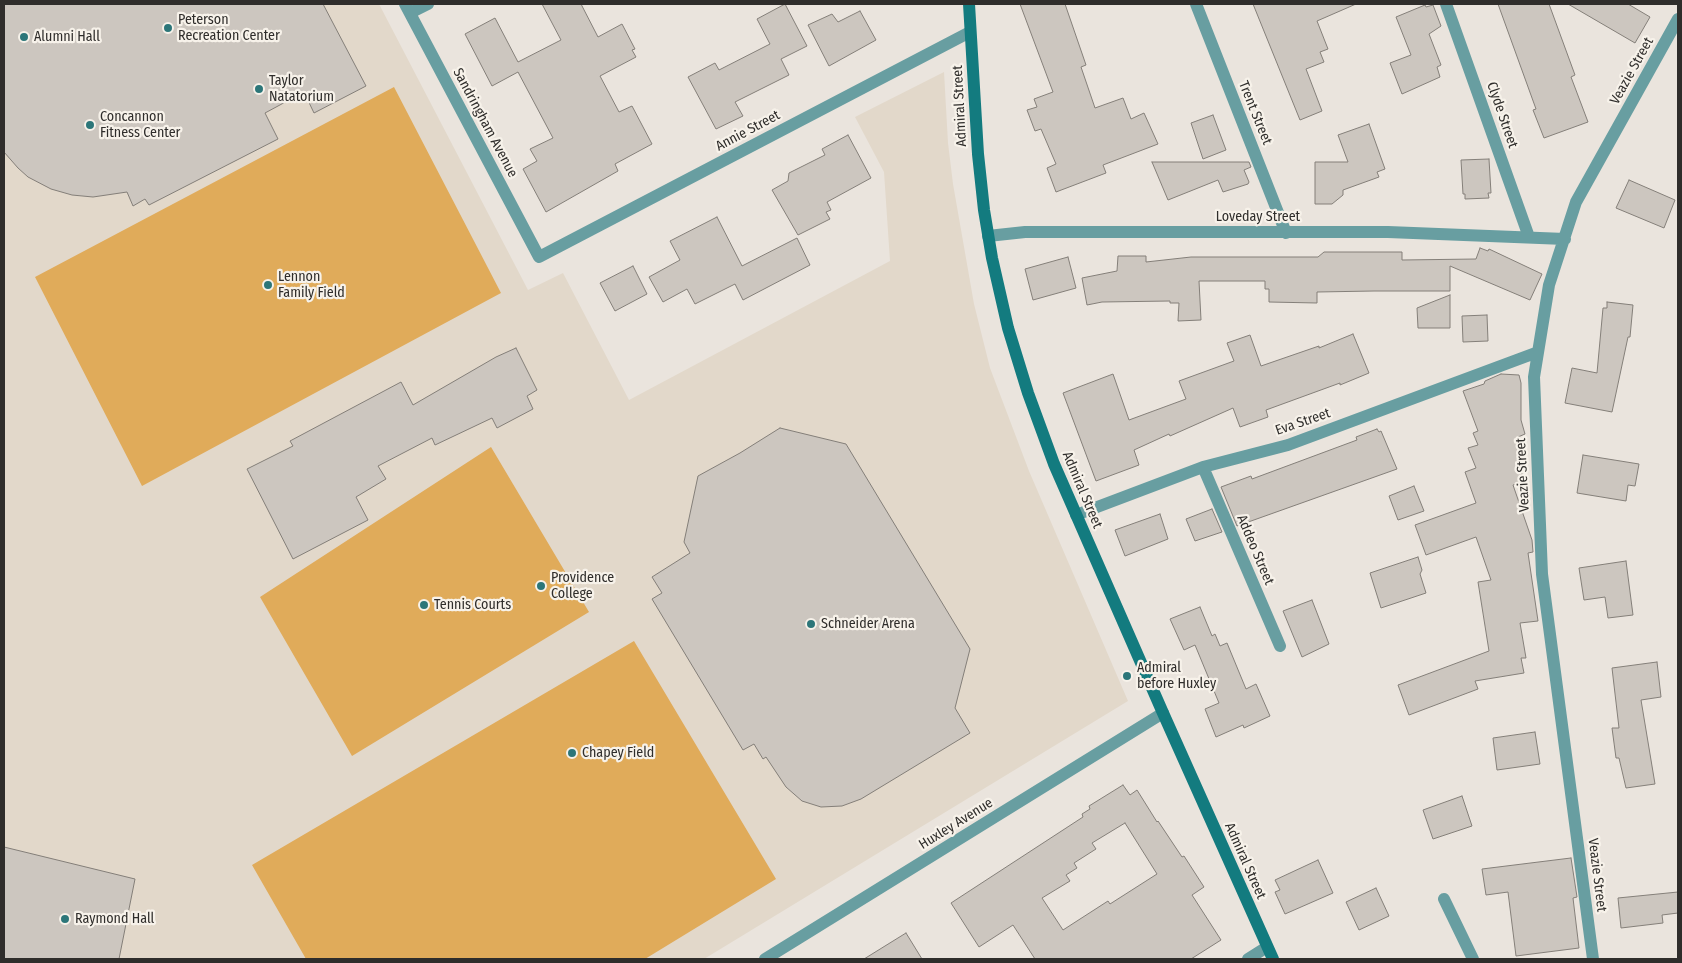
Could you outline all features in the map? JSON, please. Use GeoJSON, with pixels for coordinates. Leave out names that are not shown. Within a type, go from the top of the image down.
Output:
{"type":"FeatureCollection","features":[{"type":"Feature","properties":{"kind":"main road","name":"Admiral Street"},"geometry":{"type":"LineString","coordinates":[[969,4],[978,154],[988,236],[1008,328],[1028,393],[1054,464],[1162,714],[1272,959]]}},
{"type":"Feature","properties":{"kind":"street"},"geometry":{"type":"LineString","coordinates":[[408,8],[428,4]]}},
{"type":"Feature","properties":{"kind":"street","name":"Trent Street"},"geometry":{"type":"LineString","coordinates":[[1196,4],[1286,232]]}},
{"type":"Feature","properties":{"kind":"street","name":"Clyde Street"},"geometry":{"type":"LineString","coordinates":[[1446,4],[1529,237]]}},
{"type":"Feature","properties":{"kind":"street","name":"Sandringham Avenue"},"geometry":{"type":"LineString","coordinates":[[408,8],[539,257]]}},
{"type":"Feature","properties":{"kind":"street","name":"Veazie Street"},"geometry":{"type":"LineString","coordinates":[[1593,959],[1542,574],[1534,377],[1549,285],[1576,202],[1678,19]]}},
{"type":"Feature","properties":{"kind":"street","name":"Annie Street"},"geometry":{"type":"LineString","coordinates":[[539,257],[970,32]]}},
{"type":"Feature","properties":{"kind":"street","name":"Loveday Street"},"geometry":{"type":"LineString","coordinates":[[988,236],[1025,232],[1388,232],[1564,239]]}},
{"type":"Feature","properties":{"kind":"street","name":"Eva Street"},"geometry":{"type":"LineString","coordinates":[[1076,515],[1203,467],[1288,444],[1538,352]]}},
{"type":"Feature","properties":{"kind":"street","name":"Addeo Street"},"geometry":{"type":"LineString","coordinates":[[1203,467],[1280,646]]}},
{"type":"Feature","properties":{"kind":"street","name":"Huxley Avenue"},"geometry":{"type":"LineString","coordinates":[[765,959],[1162,714]]}},
{"type":"Feature","properties":{"kind":"street"},"geometry":{"type":"LineString","coordinates":[[1444,899],[1473,959]]}},
{"type":"Feature","properties":{"kind":"street"},"geometry":{"type":"LineString","coordinates":[[1248,959],[1267,947]]}},
{"type":"Feature","properties":{"kind":"shaded area","name":"Providence College"},"geometry":{"type":"Polygon","coordinates":[[[4,4],[379,4],[528,290],[563,273],[629,400],[890,261],[884,172],[855,117],[944,72],[948,143],[953,184],[974,304],[990,368],[1029,471],[1128,701],[704,959],[4,959],[4,4]]]}},
{"type":"Feature","properties":{"kind":"shaded area","name":"Lennon Family Field"},"geometry":{"type":"Polygon","coordinates":[[[394,87],[501,293],[142,486],[35,277],[394,87]]]}},
{"type":"Feature","properties":{"kind":"shaded area","name":"Tennis Courts"},"geometry":{"type":"Polygon","coordinates":[[[491,447],[589,612],[352,756],[260,597],[491,447]]]}},
{"type":"Feature","properties":{"kind":"shaded area","name":"Chapey Field"},"geometry":{"type":"Polygon","coordinates":[[[634,641],[776,879],[645,959],[306,959],[252,865],[634,641]]]}},
{"type":"Feature","properties":{"kind":"building"},"geometry":{"type":"Polygon","coordinates":[[[4,4],[323,4],[366,86],[314,113],[304,92],[265,113],[278,139],[149,205],[145,199],[133,206],[127,192],[93,197],[72,195],[51,189],[28,177],[4,152],[4,4]]]}},
{"type":"Feature","properties":{"kind":"building"},"geometry":{"type":"Polygon","coordinates":[[[542,4],[581,4],[598,37],[622,24],[635,49],[632,50],[636,57],[600,76],[619,112],[632,106],[652,144],[615,164],[618,171],[546,212],[523,169],[537,161],[530,149],[553,138],[518,72],[492,86],[465,34],[495,18],[518,62],[561,40],[542,4]]]}},
{"type":"Feature","properties":{"kind":"building"},"geometry":{"type":"Polygon","coordinates":[[[785,4],[807,46],[781,59],[789,75],[735,102],[743,116],[716,129],[688,77],[715,63],[719,70],[770,44],[757,19],[785,4]]]}},
{"type":"Feature","properties":{"kind":"building"},"geometry":{"type":"Polygon","coordinates":[[[1020,4],[1065,4],[1086,65],[1081,67],[1095,108],[1123,98],[1131,119],[1144,113],[1158,144],[1103,165],[1106,173],[1056,192],[1047,168],[1056,164],[1041,129],[1035,131],[1027,110],[1037,107],[1034,99],[1053,92],[1020,4]]]}},
{"type":"Feature","properties":{"kind":"building"},"geometry":{"type":"Polygon","coordinates":[[[1253,4],[1356,4],[1317,21],[1328,49],[1320,52],[1324,62],[1306,69],[1322,111],[1300,120],[1253,4]]]}},
{"type":"Feature","properties":{"kind":"building"},"geometry":{"type":"Polygon","coordinates":[[[1498,4],[1549,4],[1575,75],[1571,77],[1588,122],[1544,138],[1533,110],[1536,109],[1498,4]]]}},
{"type":"Feature","properties":{"kind":"building"},"geometry":{"type":"Polygon","coordinates":[[[1568,4],[1628,4],[1650,17],[1635,43],[1568,4]]]}},
{"type":"Feature","properties":{"kind":"building"},"geometry":{"type":"Polygon","coordinates":[[[1425,5],[1426,7],[1433,5],[1441,26],[1429,34],[1441,65],[1437,67],[1440,77],[1402,94],[1390,63],[1411,55],[1396,17],[1425,5]]]}},
{"type":"Feature","properties":{"kind":"building"},"geometry":{"type":"Polygon","coordinates":[[[860,11],[876,40],[829,66],[808,25],[832,14],[838,22],[860,11]]]}},
{"type":"Feature","properties":{"kind":"building"},"geometry":{"type":"Polygon","coordinates":[[[1213,115],[1226,150],[1203,159],[1191,123],[1213,115]]]}},
{"type":"Feature","properties":{"kind":"building"},"geometry":{"type":"Polygon","coordinates":[[[1369,124],[1385,169],[1377,172],[1379,177],[1343,190],[1343,195],[1332,204],[1315,204],[1315,162],[1348,162],[1338,135],[1369,124]]]}},
{"type":"Feature","properties":{"kind":"building"},"geometry":{"type":"Polygon","coordinates":[[[848,135],[871,178],[827,202],[831,210],[826,212],[830,219],[798,235],[772,190],[788,181],[789,173],[825,155],[822,149],[848,135]]]}},
{"type":"Feature","properties":{"kind":"building"},"geometry":{"type":"Polygon","coordinates":[[[1489,159],[1491,193],[1488,193],[1489,198],[1465,199],[1461,160],[1489,159]]]}},
{"type":"Feature","properties":{"kind":"building"},"geometry":{"type":"Polygon","coordinates":[[[1152,162],[1249,162],[1251,167],[1244,170],[1249,182],[1248,184],[1223,192],[1218,180],[1168,200],[1152,162]]]}},
{"type":"Feature","properties":{"kind":"building"},"geometry":{"type":"Polygon","coordinates":[[[1629,180],[1675,200],[1664,228],[1616,208],[1629,180]]]}},
{"type":"Feature","properties":{"kind":"building"},"geometry":{"type":"Polygon","coordinates":[[[717,217],[742,266],[797,238],[810,265],[743,300],[735,284],[695,304],[687,289],[663,302],[649,277],[680,260],[670,241],[717,217]]]}},
{"type":"Feature","properties":{"kind":"building"},"geometry":{"type":"Polygon","coordinates":[[[1480,248],[1488,251],[1489,249],[1542,274],[1530,300],[1450,266],[1450,291],[1317,292],[1317,303],[1269,302],[1269,289],[1265,289],[1265,281],[1199,281],[1201,320],[1178,321],[1179,303],[1170,303],[1170,301],[1102,302],[1087,305],[1082,278],[1117,271],[1118,256],[1146,256],[1146,262],[1191,257],[1318,257],[1324,252],[1402,252],[1402,260],[1476,259],[1480,248]]]}},
{"type":"Feature","properties":{"kind":"building"},"geometry":{"type":"Polygon","coordinates":[[[1068,257],[1076,288],[1033,300],[1025,269],[1068,257]]]}},
{"type":"Feature","properties":{"kind":"building"},"geometry":{"type":"Polygon","coordinates":[[[633,266],[647,294],[615,311],[600,283],[633,266]]]}},
{"type":"Feature","properties":{"kind":"building"},"geometry":{"type":"Polygon","coordinates":[[[1450,295],[1450,328],[1418,328],[1417,308],[1450,295]]]}},
{"type":"Feature","properties":{"kind":"building"},"geometry":{"type":"Polygon","coordinates":[[[1607,302],[1633,305],[1630,337],[1628,337],[1612,412],[1565,403],[1572,368],[1597,373],[1603,308],[1607,308],[1607,302]]]}},
{"type":"Feature","properties":{"kind":"building"},"geometry":{"type":"Polygon","coordinates":[[[1487,315],[1488,341],[1463,342],[1462,316],[1487,315]]]}},
{"type":"Feature","properties":{"kind":"building"},"geometry":{"type":"Polygon","coordinates":[[[1353,334],[1369,373],[1266,410],[1268,417],[1240,427],[1233,408],[1134,450],[1139,465],[1096,481],[1063,393],[1113,374],[1129,420],[1186,399],[1179,381],[1234,361],[1227,343],[1250,335],[1261,366],[1319,346],[1319,348],[1353,334]]]}},
{"type":"Feature","properties":{"kind":"building"},"geometry":{"type":"Polygon","coordinates":[[[516,348],[537,390],[527,396],[533,409],[497,428],[492,418],[435,445],[432,438],[378,466],[386,479],[356,497],[368,520],[293,559],[247,469],[293,446],[290,441],[401,382],[413,405],[496,357],[516,348]]]}},
{"type":"Feature","properties":{"kind":"building"},"geometry":{"type":"Polygon","coordinates":[[[1501,374],[1519,375],[1521,383],[1521,420],[1525,434],[1518,437],[1522,447],[1519,448],[1527,469],[1521,471],[1524,481],[1513,485],[1532,540],[1533,552],[1528,553],[1538,621],[1520,623],[1526,658],[1521,658],[1524,673],[1475,681],[1478,689],[1409,715],[1398,685],[1489,651],[1478,582],[1491,580],[1476,537],[1426,555],[1415,525],[1476,503],[1465,472],[1476,468],[1468,448],[1478,445],[1473,433],[1478,431],[1463,391],[1484,384],[1485,381],[1501,374]]]}},
{"type":"Feature","properties":{"kind":"building","name":"Schneider Arena"},"geometry":{"type":"Polygon","coordinates":[[[780,428],[846,444],[970,649],[955,708],[970,733],[861,799],[842,806],[821,807],[802,801],[786,787],[766,757],[763,759],[754,744],[743,750],[652,599],[662,593],[652,577],[690,553],[684,542],[698,476],[780,428]]]}},
{"type":"Feature","properties":{"kind":"building"},"geometry":{"type":"Polygon","coordinates":[[[1377,429],[1379,432],[1381,431],[1397,469],[1237,526],[1221,487],[1251,476],[1252,479],[1357,440],[1356,437],[1377,429]]]}},
{"type":"Feature","properties":{"kind":"building"},"geometry":{"type":"Polygon","coordinates":[[[1583,455],[1639,464],[1635,486],[1628,485],[1626,501],[1577,493],[1583,455]]]}},
{"type":"Feature","properties":{"kind":"building"},"geometry":{"type":"Polygon","coordinates":[[[1414,486],[1424,511],[1398,520],[1389,496],[1414,486]]]}},
{"type":"Feature","properties":{"kind":"building"},"geometry":{"type":"Polygon","coordinates":[[[1212,509],[1222,532],[1195,541],[1186,519],[1212,509]]]}},
{"type":"Feature","properties":{"kind":"building"},"geometry":{"type":"Polygon","coordinates":[[[1160,514],[1168,539],[1125,556],[1115,530],[1160,514]]]}},
{"type":"Feature","properties":{"kind":"building"},"geometry":{"type":"Polygon","coordinates":[[[1418,557],[1422,570],[1420,574],[1426,593],[1381,608],[1370,573],[1418,557]]]}},
{"type":"Feature","properties":{"kind":"building"},"geometry":{"type":"Polygon","coordinates":[[[1626,561],[1633,615],[1608,618],[1605,597],[1584,600],[1579,568],[1626,561]]]}},
{"type":"Feature","properties":{"kind":"building"},"geometry":{"type":"Polygon","coordinates":[[[1312,600],[1329,644],[1302,657],[1283,611],[1312,600]]]}},
{"type":"Feature","properties":{"kind":"building"},"geometry":{"type":"Polygon","coordinates":[[[1200,607],[1212,636],[1215,634],[1220,646],[1227,643],[1246,689],[1256,684],[1270,716],[1244,728],[1243,725],[1216,737],[1205,709],[1219,703],[1195,645],[1184,650],[1170,619],[1200,607]]]}},
{"type":"Feature","properties":{"kind":"building"},"geometry":{"type":"Polygon","coordinates":[[[1657,662],[1661,697],[1641,700],[1655,784],[1626,788],[1619,758],[1616,758],[1612,728],[1619,728],[1612,668],[1657,662]]]}},
{"type":"Feature","properties":{"kind":"building"},"geometry":{"type":"Polygon","coordinates":[[[1535,732],[1540,764],[1497,770],[1493,738],[1535,732]]]}},
{"type":"Feature","properties":{"kind":"building"},"geometry":{"type":"Polygon","coordinates":[[[1123,785],[1130,795],[1137,790],[1157,822],[1182,857],[1184,856],[1204,887],[1192,895],[1221,940],[1191,959],[1035,959],[1013,925],[979,947],[951,903],[1083,817],[1082,814],[1090,809],[1089,806],[1123,785]],[[1125,823],[1092,843],[1096,849],[1074,863],[1077,868],[1066,875],[1070,881],[1042,898],[1063,930],[1108,901],[1110,904],[1157,874],[1125,823]]]}},
{"type":"Feature","properties":{"kind":"building"},"geometry":{"type":"Polygon","coordinates":[[[1462,796],[1472,826],[1433,839],[1423,810],[1462,796]]]}},
{"type":"Feature","properties":{"kind":"building","name":"Raymond Hall"},"geometry":{"type":"Polygon","coordinates":[[[4,847],[135,879],[119,959],[4,959],[4,847]]]}},
{"type":"Feature","properties":{"kind":"building"},"geometry":{"type":"Polygon","coordinates":[[[1571,858],[1577,897],[1573,898],[1579,948],[1516,956],[1508,892],[1486,895],[1482,869],[1571,858]]]}},
{"type":"Feature","properties":{"kind":"building"},"geometry":{"type":"Polygon","coordinates":[[[1318,860],[1333,893],[1285,914],[1275,892],[1280,890],[1275,880],[1318,860]]]}},
{"type":"Feature","properties":{"kind":"building"},"geometry":{"type":"Polygon","coordinates":[[[1376,888],[1389,916],[1359,930],[1346,902],[1376,888]]]}},
{"type":"Feature","properties":{"kind":"building"},"geometry":{"type":"Polygon","coordinates":[[[1678,892],[1678,913],[1662,915],[1663,923],[1621,928],[1618,898],[1678,892]]]}},
{"type":"Feature","properties":{"kind":"building"},"geometry":{"type":"Polygon","coordinates":[[[906,933],[922,959],[864,959],[906,933]]]}},
{"type":"Feature","properties":{"kind":"place","name":"Peterson Recreation Center"},"geometry":{"type":"Point","coordinates":[168,28]}},
{"type":"Feature","properties":{"kind":"place","name":"Alumni Hall"},"geometry":{"type":"Point","coordinates":[24,37]}},
{"type":"Feature","properties":{"kind":"place","name":"Taylor Natatorium"},"geometry":{"type":"Point","coordinates":[259,89]}},
{"type":"Feature","properties":{"kind":"place","name":"Concannon Fitness Center"},"geometry":{"type":"Point","coordinates":[90,125]}},
{"type":"Feature","properties":{"kind":"place","name":"Lennon Family Field"},"geometry":{"type":"Point","coordinates":[268,285]}},
{"type":"Feature","properties":{"kind":"place","name":"Providence College"},"geometry":{"type":"Point","coordinates":[541,586]}},
{"type":"Feature","properties":{"kind":"place","name":"Tennis Courts"},"geometry":{"type":"Point","coordinates":[424,605]}},
{"type":"Feature","properties":{"kind":"place","name":"Schneider Arena"},"geometry":{"type":"Point","coordinates":[811,624]}},
{"type":"Feature","properties":{"kind":"place","name":"Admiral before Huxley"},"geometry":{"type":"Point","coordinates":[1127,676]}},
{"type":"Feature","properties":{"kind":"place","name":"Chapey Field"},"geometry":{"type":"Point","coordinates":[572,753]}},
{"type":"Feature","properties":{"kind":"place","name":"Raymond Hall"},"geometry":{"type":"Point","coordinates":[65,919]}}]}
